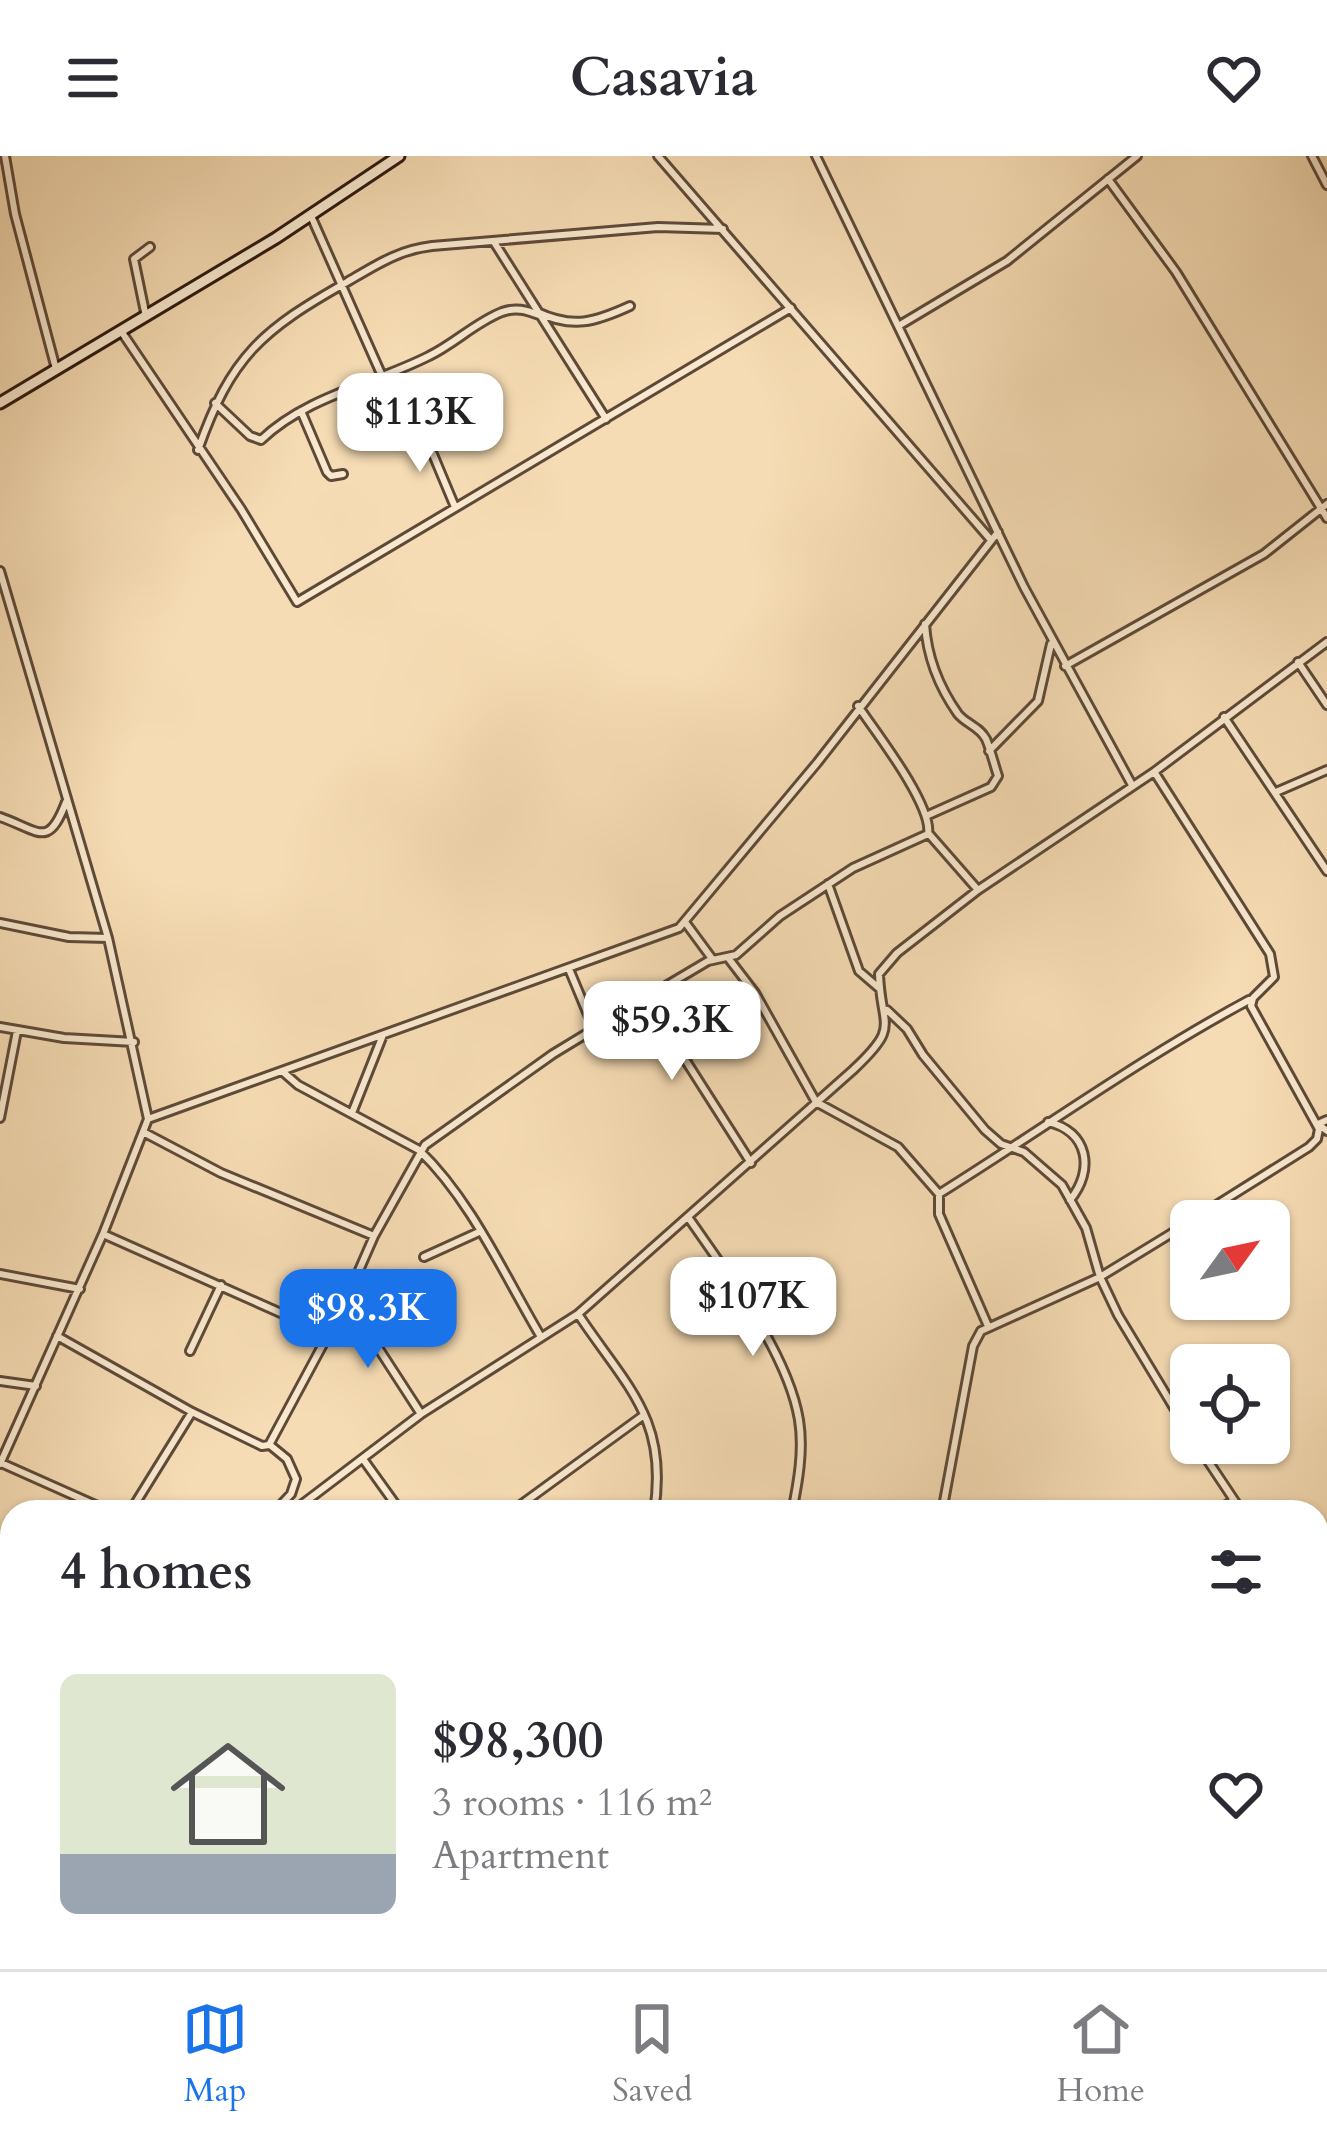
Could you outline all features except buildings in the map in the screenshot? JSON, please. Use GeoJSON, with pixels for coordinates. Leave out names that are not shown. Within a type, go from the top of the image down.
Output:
{"type":"FeatureCollection","features":[{"type":"Feature","properties":{"kind":"main road"},"geometry":{"type":"LineString","coordinates":[[0,403],[310,216],[399,156]]}},
{"type":"Feature","properties":{"kind":"street"},"geometry":{"type":"LineString","coordinates":[[4,156],[56,369]]}},
{"type":"Feature","properties":{"kind":"street"},"geometry":{"type":"LineString","coordinates":[[374,156],[382,169]]}},
{"type":"Feature","properties":{"kind":"street"},"geometry":{"type":"LineString","coordinates":[[658,156],[991,540]]}},
{"type":"Feature","properties":{"kind":"street"},"geometry":{"type":"LineString","coordinates":[[816,156],[1065,666],[1132,786]]}},
{"type":"Feature","properties":{"kind":"street"},"geometry":{"type":"LineString","coordinates":[[899,326],[993,271],[1137,156]]}},
{"type":"Feature","properties":{"kind":"street"},"geometry":{"type":"LineString","coordinates":[[1312,156],[1327,184]]}},
{"type":"Feature","properties":{"kind":"street"},"geometry":{"type":"LineString","coordinates":[[1065,666],[1250,563],[1325,511],[1176,272],[1108,179]]}},
{"type":"Feature","properties":{"kind":"street"},"geometry":{"type":"LineString","coordinates":[[310,216],[382,376]]}},
{"type":"Feature","properties":{"kind":"street"},"geometry":{"type":"LineString","coordinates":[[199,450],[228,377],[255,346],[301,308],[401,251],[658,227],[723,229]]}},
{"type":"Feature","properties":{"kind":"street"},"geometry":{"type":"LineString","coordinates":[[494,242],[605,418]]}},
{"type":"Feature","properties":{"kind":"street"},"geometry":{"type":"LineString","coordinates":[[146,317],[134,259],[150,247]]}},
{"type":"Feature","properties":{"kind":"street"},"geometry":{"type":"LineString","coordinates":[[215,403],[260,440],[278,423],[441,350],[496,315],[522,309],[580,325],[630,306]]}},
{"type":"Feature","properties":{"kind":"street"},"geometry":{"type":"LineString","coordinates":[[121,331],[241,509],[297,602],[791,308]]}},
{"type":"Feature","properties":{"kind":"street"},"geometry":{"type":"LineString","coordinates":[[302,411],[327,472],[343,474]]}},
{"type":"Feature","properties":{"kind":"street"},"geometry":{"type":"LineString","coordinates":[[422,428],[455,507]]}},
{"type":"Feature","properties":{"kind":"street"},"geometry":{"type":"LineString","coordinates":[[148,1119],[664,935],[685,922],[998,532]]}},
{"type":"Feature","properties":{"kind":"street"},"geometry":{"type":"LineString","coordinates":[[0,571],[108,938],[148,1119],[80,1289],[0,1463],[84,1500]]}},
{"type":"Feature","properties":{"kind":"street"},"geometry":{"type":"LineString","coordinates":[[925,623],[926,649],[935,671],[960,716],[975,724],[998,776],[996,783],[926,816]]}},
{"type":"Feature","properties":{"kind":"street"},"geometry":{"type":"LineString","coordinates":[[989,751],[1038,701],[1052,640]]}},
{"type":"Feature","properties":{"kind":"street"},"geometry":{"type":"LineString","coordinates":[[308,1500],[421,1414],[578,1314],[752,1163],[880,1042],[886,1009],[879,974],[886,964],[978,890],[1154,772],[1327,642]]}},
{"type":"Feature","properties":{"kind":"street"},"geometry":{"type":"LineString","coordinates":[[1298,662],[1327,705]]}},
{"type":"Feature","properties":{"kind":"street"},"geometry":{"type":"LineString","coordinates":[[859,706],[926,816],[928,833],[978,890]]}},
{"type":"Feature","properties":{"kind":"street"},"geometry":{"type":"LineString","coordinates":[[1224,717],[1324,860],[1327,871]]}},
{"type":"Feature","properties":{"kind":"street"},"geometry":{"type":"LineString","coordinates":[[1276,792],[1327,770]]}},
{"type":"Feature","properties":{"kind":"street"},"geometry":{"type":"LineString","coordinates":[[940,1194],[1271,982],[1274,963],[1154,772]]}},
{"type":"Feature","properties":{"kind":"street"},"geometry":{"type":"LineString","coordinates":[[0,818],[51,832],[67,799]]}},
{"type":"Feature","properties":{"kind":"street"},"geometry":{"type":"LineString","coordinates":[[57,1336],[192,1412],[262,1446],[270,1444],[419,1150],[594,1029],[712,960],[729,958],[780,916],[853,868],[928,833]]}},
{"type":"Feature","properties":{"kind":"street"},"geometry":{"type":"LineString","coordinates":[[828,884],[860,971],[880,989]]}},
{"type":"Feature","properties":{"kind":"street"},"geometry":{"type":"LineString","coordinates":[[685,922],[712,960]]}},
{"type":"Feature","properties":{"kind":"street"},"geometry":{"type":"LineString","coordinates":[[0,923],[70,937],[108,938]]}},
{"type":"Feature","properties":{"kind":"street"},"geometry":{"type":"LineString","coordinates":[[729,958],[755,993],[816,1102],[895,1145],[940,1194],[939,1214],[988,1326]]}},
{"type":"Feature","properties":{"kind":"street"},"geometry":{"type":"LineString","coordinates":[[569,969],[594,1029]]}},
{"type":"Feature","properties":{"kind":"street"},"geometry":{"type":"LineString","coordinates":[[668,985],[664,1018],[691,1073],[752,1163]]}},
{"type":"Feature","properties":{"kind":"street"},"geometry":{"type":"LineString","coordinates":[[1252,998],[1253,1011],[1327,1131]]}},
{"type":"Feature","properties":{"kind":"street"},"geometry":{"type":"LineString","coordinates":[[637,1004],[664,1018]]}},
{"type":"Feature","properties":{"kind":"street"},"geometry":{"type":"LineString","coordinates":[[886,1009],[985,1130],[1000,1144],[1024,1152],[1060,1183],[1086,1228],[1100,1277],[1170,1400]]}},
{"type":"Feature","properties":{"kind":"street"},"geometry":{"type":"LineString","coordinates":[[0,1027],[134,1042]]}},
{"type":"Feature","properties":{"kind":"street"},"geometry":{"type":"LineString","coordinates":[[0,1118],[17,1031]]}},
{"type":"Feature","properties":{"kind":"street"},"geometry":{"type":"LineString","coordinates":[[352,1113],[383,1035]]}},
{"type":"Feature","properties":{"kind":"street"},"geometry":{"type":"LineString","coordinates":[[282,1071],[296,1084],[419,1150],[444,1178],[542,1337]]}},
{"type":"Feature","properties":{"kind":"street"},"geometry":{"type":"LineString","coordinates":[[1048,1122],[1068,1128],[1084,1150],[1084,1178],[1070,1200]]}},
{"type":"Feature","properties":{"kind":"street"},"geometry":{"type":"LineString","coordinates":[[1225,1200],[1310,1147],[1322,1122]]}},
{"type":"Feature","properties":{"kind":"street"},"geometry":{"type":"LineString","coordinates":[[146,1133],[221,1173],[374,1236]]}},
{"type":"Feature","properties":{"kind":"street"},"geometry":{"type":"LineString","coordinates":[[688,1217],[771,1349],[796,1405],[801,1434],[793,1500]]}},
{"type":"Feature","properties":{"kind":"street"},"geometry":{"type":"LineString","coordinates":[[424,1257],[479,1232]]}},
{"type":"Feature","properties":{"kind":"street"},"geometry":{"type":"LineString","coordinates":[[103,1234],[328,1334]]}},
{"type":"Feature","properties":{"kind":"street"},"geometry":{"type":"LineString","coordinates":[[944,1500],[973,1346],[988,1326],[1100,1277],[1170,1234]]}},
{"type":"Feature","properties":{"kind":"street"},"geometry":{"type":"LineString","coordinates":[[0,1274],[80,1289]]}},
{"type":"Feature","properties":{"kind":"street"},"geometry":{"type":"LineString","coordinates":[[190,1351],[221,1286]]}},
{"type":"Feature","properties":{"kind":"street"},"geometry":{"type":"LineString","coordinates":[[343,1307],[375,1343],[421,1414]]}},
{"type":"Feature","properties":{"kind":"street"},"geometry":{"type":"LineString","coordinates":[[578,1314],[654,1432],[658,1459],[655,1500]]}},
{"type":"Feature","properties":{"kind":"street"},"geometry":{"type":"LineString","coordinates":[[0,1382],[36,1386]]}},
{"type":"Feature","properties":{"kind":"street"},"geometry":{"type":"LineString","coordinates":[[137,1500],[192,1412]]}},
{"type":"Feature","properties":{"kind":"street"},"geometry":{"type":"LineString","coordinates":[[527,1500],[645,1414]]}},
{"type":"Feature","properties":{"kind":"street"},"geometry":{"type":"LineString","coordinates":[[270,1444],[290,1463],[296,1479],[285,1500]]}},
{"type":"Feature","properties":{"kind":"street"},"geometry":{"type":"LineString","coordinates":[[363,1459],[392,1500]]}},
{"type":"Feature","properties":{"kind":"street"},"geometry":{"type":"LineString","coordinates":[[1209,1464],[1234,1500]]}}]}
